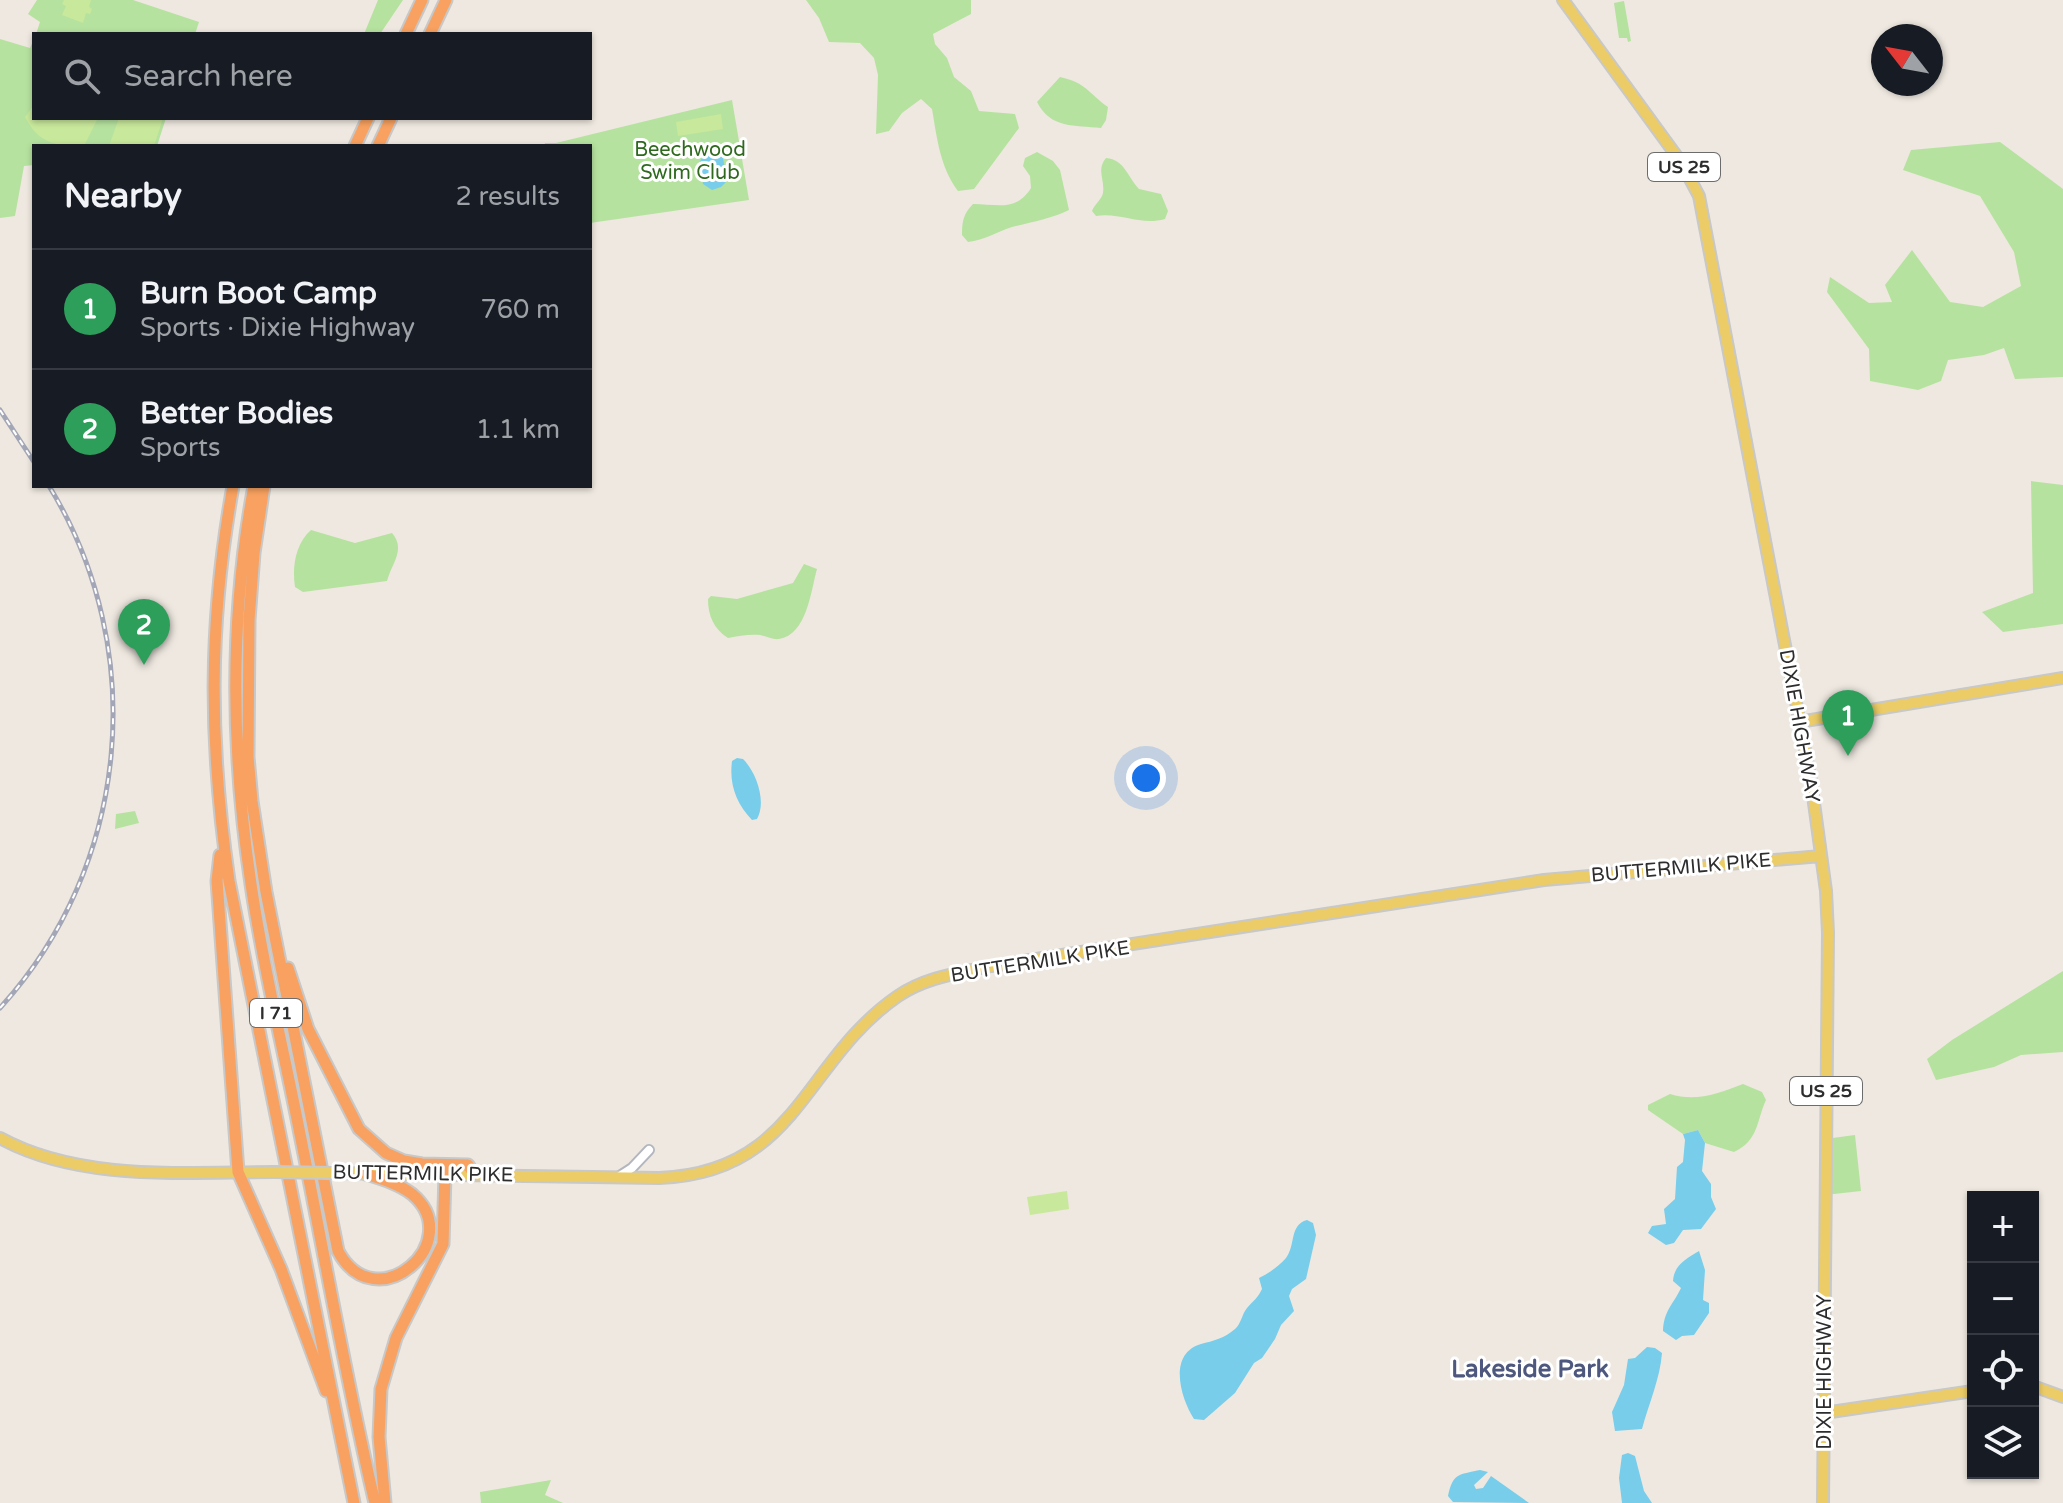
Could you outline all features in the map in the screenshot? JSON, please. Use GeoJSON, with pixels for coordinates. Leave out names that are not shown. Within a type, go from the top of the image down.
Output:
{"type":"FeatureCollection","features":[{"type":"Feature","properties":{"kind":"highway"},"geometry":{"type":"LineString","coordinates":[[407,32],[422,0]]}},
{"type":"Feature","properties":{"kind":"highway"},"geometry":{"type":"LineString","coordinates":[[431,32],[446,0]]}},
{"type":"Feature","properties":{"kind":"highway"},"geometry":{"type":"LineString","coordinates":[[356,144],[367,120]]}},
{"type":"Feature","properties":{"kind":"highway"},"geometry":{"type":"LineString","coordinates":[[379,144],[390,120]]}},
{"type":"Feature","properties":{"kind":"highway","name":"I 71"},"geometry":{"type":"LineString","coordinates":[[233,488],[218,585],[214,642],[214,762],[222,838],[354,1503]]}},
{"type":"Feature","properties":{"kind":"highway","name":"I 71"},"geometry":{"type":"LineString","coordinates":[[254,488],[253,519],[240,568],[234,674],[238,779],[251,886],[375,1503]]}},
{"type":"Feature","properties":{"kind":"highway"},"geometry":{"type":"LineString","coordinates":[[263,488],[253,519],[248,733],[252,801],[261,866],[338,1251],[347,1263],[365,1276],[385,1279],[408,1271],[418,1260],[427,1241],[427,1216],[418,1200],[405,1189],[366,1174]]}},
{"type":"Feature","properties":{"kind":"highway"},"geometry":{"type":"LineString","coordinates":[[248,733],[263,846],[288,970],[308,1029],[352,1119],[366,1138],[392,1156],[422,1164],[468,1165],[474,1174]]}},
{"type":"Feature","properties":{"kind":"highway"},"geometry":{"type":"LineString","coordinates":[[222,838],[217,881],[238,1172],[281,1269],[338,1422]]}},
{"type":"Feature","properties":{"kind":"highway"},"geometry":{"type":"LineString","coordinates":[[385,1503],[379,1437],[381,1389],[396,1338],[443,1244],[445,1174]]}},
{"type":"Feature","properties":{"kind":"main road","name":"DIXIE HIGHWAY"},"geometry":{"type":"LineString","coordinates":[[1563,0],[1681,162],[1699,196],[1811,781],[1828,933],[1823,1503]]}},
{"type":"Feature","properties":{"kind":"main road"},"geometry":{"type":"LineString","coordinates":[[1799,722],[2063,678]]}},
{"type":"Feature","properties":{"kind":"main road","name":"BUTTERMILK PIKE"},"geometry":{"type":"LineString","coordinates":[[0,1138],[32,1153],[88,1167],[366,1174],[698,1175],[744,1156],[784,1125],[852,1038],[876,1013],[912,987],[935,978],[991,966],[1544,880],[1821,856]]}},
{"type":"Feature","properties":{"kind":"main road"},"geometry":{"type":"LineString","coordinates":[[2039,1388],[2063,1397]]}},
{"type":"Feature","properties":{"kind":"main road"},"geometry":{"type":"LineString","coordinates":[[1824,1413],[1967,1392]]}},
{"type":"Feature","properties":{"kind":"street"},"geometry":{"type":"LineString","coordinates":[[618,1177],[632,1168],[649,1150]]}},
{"type":"Feature","properties":{"kind":"green space"},"geometry":{"type":"Polygon","coordinates":[[[37,0],[133,0],[199,22],[196,32],[37,32],[40,22],[28,14],[37,0]]]}},
{"type":"Feature","properties":{"kind":"green space"},"geometry":{"type":"Polygon","coordinates":[[[64,0],[91,0],[89,7],[92,9],[90,14],[86,13],[83,23],[62,15],[66,6],[62,4],[64,0]]]}},
{"type":"Feature","properties":{"kind":"green space"},"geometry":{"type":"Polygon","coordinates":[[[378,0],[403,0],[381,32],[365,32],[378,0]]]}},
{"type":"Feature","properties":{"kind":"green space"},"geometry":{"type":"Polygon","coordinates":[[[806,0],[971,0],[971,14],[933,34],[935,44],[947,58],[954,77],[971,91],[979,111],[1015,114],[1019,128],[974,189],[958,191],[952,182],[940,152],[932,109],[921,99],[902,113],[889,131],[876,134],[878,75],[874,58],[860,43],[829,42],[819,18],[806,0]]]}},
{"type":"Feature","properties":{"kind":"green space"},"geometry":{"type":"Polygon","coordinates":[[[1624,1],[1631,41],[1628,42],[1627,38],[1619,38],[1614,3],[1624,1]]]}},
{"type":"Feature","properties":{"kind":"green space"},"geometry":{"type":"Polygon","coordinates":[[[0,39],[30,48],[32,44],[32,120],[165,120],[158,144],[32,144],[32,165],[24,166],[15,216],[0,218],[0,39]]]}},
{"type":"Feature","properties":{"kind":"green space"},"geometry":{"type":"Polygon","coordinates":[[[1060,77],[1082,85],[1108,107],[1101,128],[1064,124],[1043,111],[1037,102],[1060,77]]]}},
{"type":"Feature","properties":{"kind":"green space","name":"Beechwood Swim Club"},"geometry":{"type":"Polygon","coordinates":[[[732,100],[749,200],[592,223],[592,144],[545,144],[732,100]]]}},
{"type":"Feature","properties":{"kind":"green space"},"geometry":{"type":"Polygon","coordinates":[[[32,108],[32,120],[97,120],[85,144],[57,144],[36,133],[25,117],[32,108]]]}},
{"type":"Feature","properties":{"kind":"green space"},"geometry":{"type":"Polygon","coordinates":[[[721,114],[723,129],[678,136],[676,122],[721,114]]]}},
{"type":"Feature","properties":{"kind":"green space"},"geometry":{"type":"Polygon","coordinates":[[[118,120],[162,120],[155,144],[110,144],[118,120]]]}},
{"type":"Feature","properties":{"kind":"green space"},"geometry":{"type":"Polygon","coordinates":[[[2000,142],[2063,189],[2063,377],[2015,379],[2004,348],[1984,355],[1948,360],[1941,381],[1918,390],[1870,381],[1869,349],[1827,292],[1830,277],[1869,303],[1892,302],[1885,285],[1912,250],[1950,302],[1983,307],[2021,286],[2014,252],[1980,196],[1903,170],[1911,150],[2000,142]]]}},
{"type":"Feature","properties":{"kind":"green space"},"geometry":{"type":"Polygon","coordinates":[[[1037,152],[1053,161],[1060,170],[1069,210],[968,242],[962,230],[964,218],[973,204],[998,205],[1019,201],[1031,188],[1030,176],[1023,166],[1025,158],[1037,152]]]}},
{"type":"Feature","properties":{"kind":"green space"},"geometry":{"type":"Polygon","coordinates":[[[1106,158],[1122,165],[1139,189],[1161,194],[1168,211],[1165,219],[1147,221],[1096,216],[1092,211],[1103,193],[1101,171],[1106,158]]]}},
{"type":"Feature","properties":{"kind":"green space"},"geometry":{"type":"Polygon","coordinates":[[[2031,481],[2063,485],[2063,624],[2003,632],[1982,612],[2033,593],[2031,481]]]}},
{"type":"Feature","properties":{"kind":"green space"},"geometry":{"type":"Polygon","coordinates":[[[311,530],[355,543],[392,533],[398,550],[387,581],[303,592],[295,587],[296,557],[301,542],[311,530]]]}},
{"type":"Feature","properties":{"kind":"green space"},"geometry":{"type":"Polygon","coordinates":[[[804,564],[817,569],[802,621],[788,636],[777,639],[760,635],[728,638],[716,626],[708,605],[711,596],[737,599],[793,583],[804,564]]]}},
{"type":"Feature","properties":{"kind":"green space"},"geometry":{"type":"Polygon","coordinates":[[[135,811],[139,823],[115,829],[116,814],[135,811]]]}},
{"type":"Feature","properties":{"kind":"green space"},"geometry":{"type":"Polygon","coordinates":[[[2063,971],[2063,1052],[2021,1055],[1994,1067],[1936,1080],[1927,1059],[2063,971]]]}},
{"type":"Feature","properties":{"kind":"green space"},"geometry":{"type":"Polygon","coordinates":[[[1743,1084],[1762,1092],[1766,1100],[1756,1130],[1748,1142],[1734,1152],[1705,1143],[1698,1130],[1683,1134],[1648,1110],[1648,1105],[1670,1094],[1697,1097],[1743,1084]]]}},
{"type":"Feature","properties":{"kind":"green space"},"geometry":{"type":"Polygon","coordinates":[[[1855,1135],[1861,1191],[1825,1195],[1825,1139],[1855,1135]]]}},
{"type":"Feature","properties":{"kind":"green space"},"geometry":{"type":"Polygon","coordinates":[[[1067,1191],[1069,1209],[1030,1215],[1027,1197],[1067,1191]]]}},
{"type":"Feature","properties":{"kind":"green space"},"geometry":{"type":"Polygon","coordinates":[[[551,1480],[545,1495],[563,1503],[481,1503],[480,1492],[551,1480]]]}},
{"type":"Feature","properties":{"kind":"water"},"geometry":{"type":"Polygon","coordinates":[[[715,151],[723,158],[727,181],[712,190],[703,184],[700,161],[706,153],[715,151]]]}},
{"type":"Feature","properties":{"kind":"water"},"geometry":{"type":"Polygon","coordinates":[[[737,758],[748,765],[759,787],[761,804],[757,819],[752,820],[746,814],[735,793],[731,769],[732,761],[737,758]]]}},
{"type":"Feature","properties":{"kind":"water"},"geometry":{"type":"Polygon","coordinates":[[[1698,1130],[1705,1143],[1702,1171],[1711,1184],[1711,1197],[1716,1209],[1701,1229],[1683,1230],[1674,1243],[1666,1245],[1648,1233],[1652,1226],[1666,1224],[1664,1209],[1675,1199],[1677,1167],[1683,1162],[1683,1134],[1698,1130]]]}},
{"type":"Feature","properties":{"kind":"water"},"geometry":{"type":"Polygon","coordinates":[[[1307,1220],[1313,1223],[1316,1235],[1306,1279],[1292,1289],[1289,1296],[1294,1311],[1235,1393],[1204,1420],[1194,1419],[1180,1378],[1184,1357],[1190,1349],[1223,1337],[1237,1327],[1245,1310],[1262,1289],[1259,1278],[1286,1258],[1295,1231],[1307,1220]]]}},
{"type":"Feature","properties":{"kind":"water"},"geometry":{"type":"Polygon","coordinates":[[[1699,1251],[1705,1270],[1703,1300],[1709,1303],[1709,1313],[1694,1335],[1676,1340],[1663,1331],[1667,1313],[1681,1288],[1673,1281],[1674,1275],[1682,1263],[1699,1251]]]}},
{"type":"Feature","properties":{"kind":"water"},"geometry":{"type":"Polygon","coordinates":[[[1647,1347],[1662,1353],[1657,1382],[1642,1429],[1615,1431],[1612,1412],[1624,1385],[1628,1359],[1635,1358],[1647,1347]]]}},
{"type":"Feature","properties":{"kind":"water"},"geometry":{"type":"Polygon","coordinates":[[[1628,1453],[1635,1456],[1644,1491],[1652,1503],[1622,1503],[1619,1478],[1622,1455],[1628,1453]]]}},
{"type":"Feature","properties":{"kind":"water"},"geometry":{"type":"Polygon","coordinates":[[[1480,1470],[1488,1472],[1474,1485],[1476,1489],[1483,1488],[1491,1476],[1529,1503],[1453,1502],[1448,1496],[1455,1479],[1480,1470]]]}},
{"type":"Feature","properties":{"kind":"railway"},"geometry":{"type":"LineString","coordinates":[[0,410],[32,459]]}},
{"type":"Feature","properties":{"kind":"railway"},"geometry":{"type":"LineString","coordinates":[[0,1008],[44,952],[77,890],[99,824],[111,755],[112,686],[102,617],[81,550],[50,488]]}},
{"type":"Feature","properties":{"kind":"place","name":"Better Bodies"},"geometry":{"type":"Point","coordinates":[144,665]}},
{"type":"Feature","properties":{"kind":"place","name":"Burn Boot Camp"},"geometry":{"type":"Point","coordinates":[1848,756]}},
{"type":"Feature","properties":{"kind":"district","name":"Lakeside Park"},"geometry":{"type":"Point","coordinates":[1530,1369]}}]}
